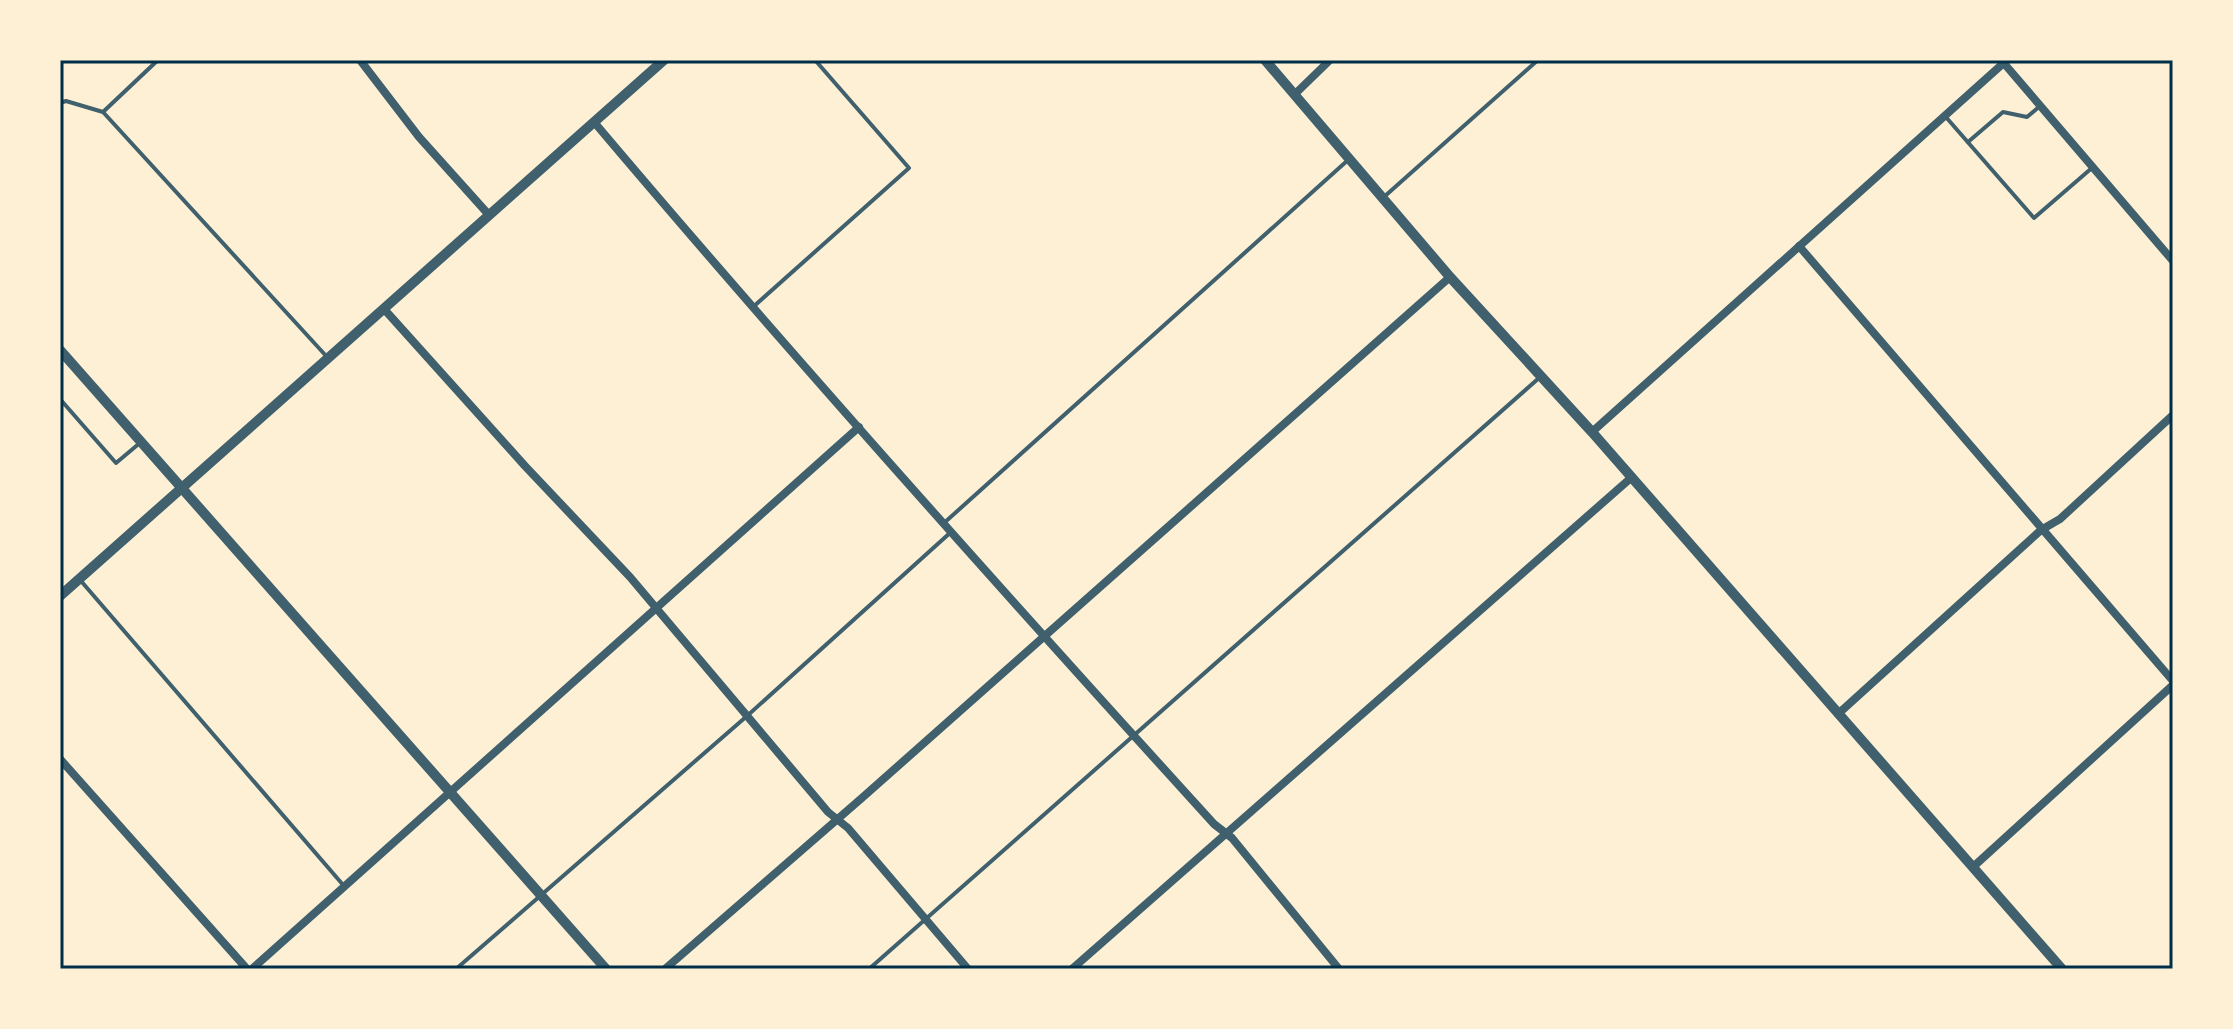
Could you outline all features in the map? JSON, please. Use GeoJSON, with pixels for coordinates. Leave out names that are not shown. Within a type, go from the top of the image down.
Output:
{"type":"FeatureCollection","features":[{"type":"Feature","properties":{"kind":"street"},"geometry":{"type":"LineString","coordinates":[[360,60],[419,137],[489,215]]}},
{"type":"Feature","properties":{"kind":"street"},"geometry":{"type":"LineString","coordinates":[[60,596],[664,60]]}},
{"type":"Feature","properties":{"kind":"street"},"geometry":{"type":"LineString","coordinates":[[1265,60],[1450,277],[1632,477],[2062,969]]}},
{"type":"Feature","properties":{"kind":"street"},"geometry":{"type":"LineString","coordinates":[[1295,94],[1330,60]]}},
{"type":"Feature","properties":{"kind":"street"},"geometry":{"type":"LineString","coordinates":[[1592,432],[2004,61],[2173,261]]}},
{"type":"Feature","properties":{"kind":"street"},"geometry":{"type":"LineString","coordinates":[[594,122],[1043,636],[1214,824],[1226,833],[1339,969]]}},
{"type":"Feature","properties":{"kind":"street"},"geometry":{"type":"LineString","coordinates":[[1799,246],[2173,683],[1973,867]]}},
{"type":"Feature","properties":{"kind":"street"},"geometry":{"type":"LineString","coordinates":[[665,969],[1450,277]]}},
{"type":"Feature","properties":{"kind":"street"},"geometry":{"type":"LineString","coordinates":[[384,309],[656,608],[968,969]]}},
{"type":"Feature","properties":{"kind":"street"},"geometry":{"type":"LineString","coordinates":[[60,350],[606,969]]}},
{"type":"Feature","properties":{"kind":"street"},"geometry":{"type":"LineString","coordinates":[[1838,714],[2173,415]]}},
{"type":"Feature","properties":{"kind":"street"},"geometry":{"type":"LineString","coordinates":[[60,759],[249,969],[859,427]]}},
{"type":"Feature","properties":{"kind":"street"},"geometry":{"type":"LineString","coordinates":[[1072,969],[1632,477]]}},
{"type":"Feature","properties":{"kind":"lane"},"geometry":{"type":"LineString","coordinates":[[103,112],[158,60]]}},
{"type":"Feature","properties":{"kind":"lane"},"geometry":{"type":"LineString","coordinates":[[753,307],[909,168],[815,60]]}},
{"type":"Feature","properties":{"kind":"lane"},"geometry":{"type":"LineString","coordinates":[[1383,198],[1538,60]]}},
{"type":"Feature","properties":{"kind":"lane"},"geometry":{"type":"LineString","coordinates":[[60,103],[66,101],[103,112],[328,358]]}},
{"type":"Feature","properties":{"kind":"lane"},"geometry":{"type":"LineString","coordinates":[[1968,142],[2003,112],[2027,117],[2040,106]]}},
{"type":"Feature","properties":{"kind":"lane"},"geometry":{"type":"LineString","coordinates":[[1945,116],[2034,218],[2093,167]]}},
{"type":"Feature","properties":{"kind":"lane"},"geometry":{"type":"LineString","coordinates":[[943,523],[1350,159]]}},
{"type":"Feature","properties":{"kind":"lane"},"geometry":{"type":"LineString","coordinates":[[869,969],[1541,376]]}},
{"type":"Feature","properties":{"kind":"lane"},"geometry":{"type":"LineString","coordinates":[[60,399],[116,463],[142,442]]}},
{"type":"Feature","properties":{"kind":"lane"},"geometry":{"type":"LineString","coordinates":[[456,969],[747,716],[951,532]]}},
{"type":"Feature","properties":{"kind":"lane"},"geometry":{"type":"LineString","coordinates":[[79,579],[344,886]]}}]}
